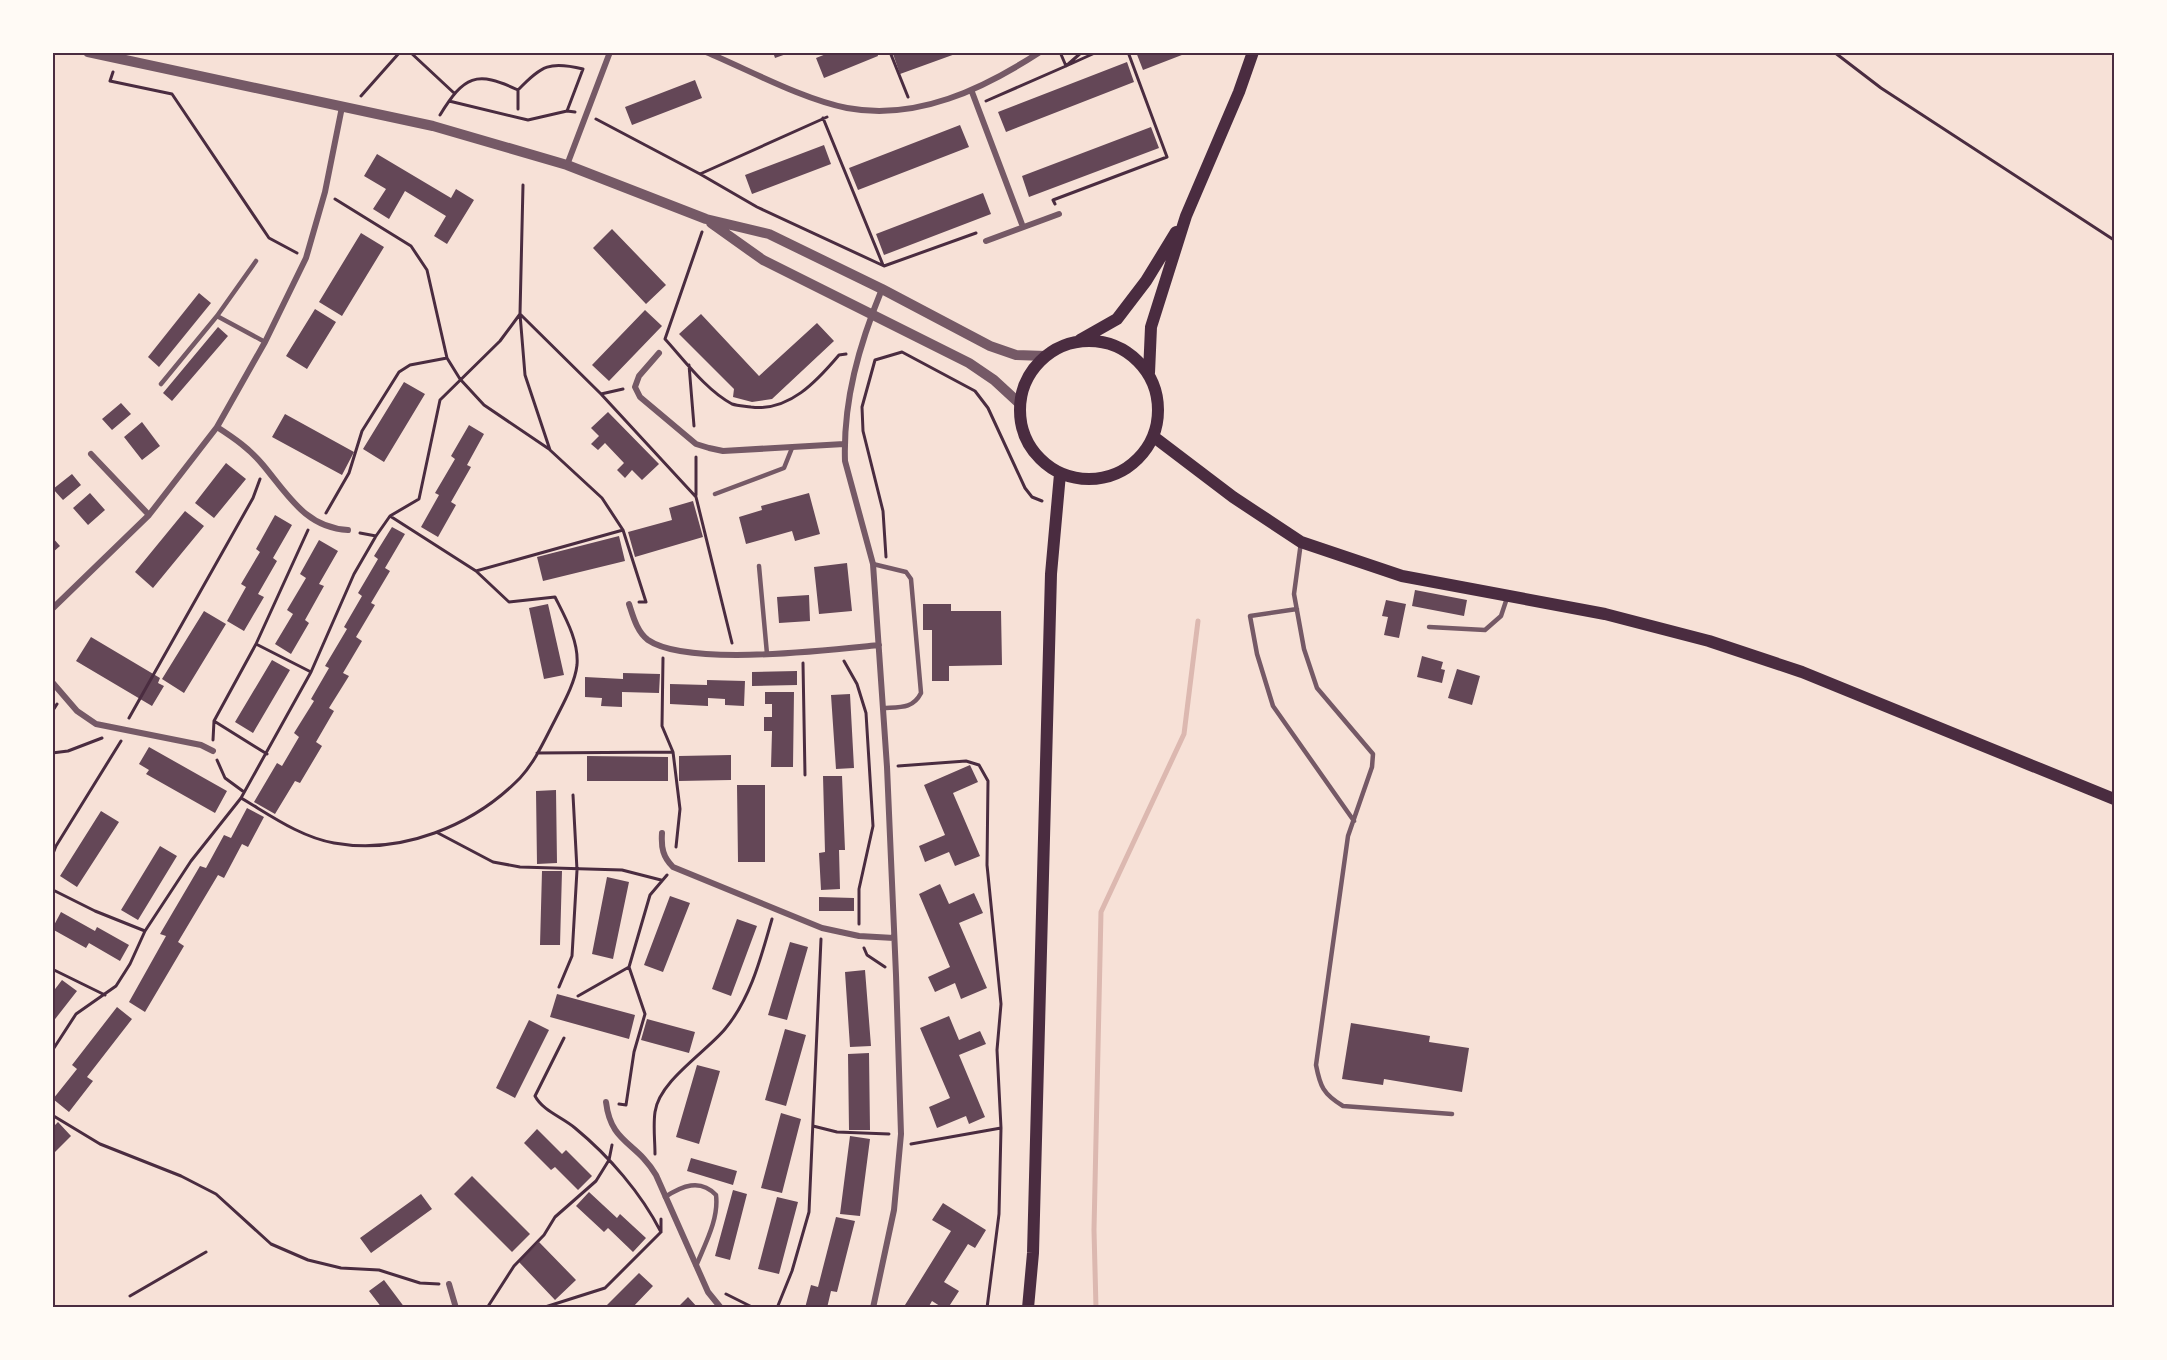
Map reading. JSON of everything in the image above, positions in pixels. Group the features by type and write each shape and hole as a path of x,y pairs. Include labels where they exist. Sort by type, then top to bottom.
{"main road":[{"path":"1149,373 1151,327 1186,216 1239,92 1253,52"},
{"path":"1078,341 1102,341 1133,355 1149,373 1158,396 1159,408 1154,437 1140,458 1114,475 1090,480 1060,474 1040,460 1026,440 1022,428 1020,404 1025,383 1037,364 1055,349 1078,341 1118,319 1146,281 1186,216"},
{"path":"1154,437 1233,497 1301,542 1402,576 1605,614 1709,641 1802,672 2115,799"},
{"path":"1028,1308 1033,1253 1051,574 1060,474"}],"street":[{"path":"88,52 433,126 567,165 706,219 769,234 882,289 990,346 1016,355 1046,357"},
{"path":"567,165 610,52"},
{"path":"706,52 816,98 847,108 877,110 940,103 972,92 1040,52"},
{"path":"972,92 1023,228"},
{"path":"52,609 149,515 217,427 265,342 306,258 346,108"},
{"path":"986,241 1059,214"},
{"path":"706,219 763,260 969,363 994,380 1020,404"},
{"path":"873,1308 894,1210 901,1134 896,975 887,767 873,564 845,461 844,444 850,382 882,289"},
{"path":"659,353 639,376 635,387 640,397 696,444 723,451 844,444"},
{"path":"217,427 237,440 264,466 290,500 317,523 334,529 348,530"},
{"path":"91,454 149,515"},
{"path":"629,604 635,622 646,639 663,648 685,654 766,654 879,645"},
{"path":"52,682 77,711 96,724 201,745 213,751"},
{"path":"662,833 661,844 665,859 674,867 822,928 859,936 894,938"},
{"path":"606,1102 608,1119 615,1133 646,1158 656,1175 704,1283 721,1308"},
{"path":"449,1284 456,1308"}],"lane":[{"path":"351,52 357,52"},
{"path":"161,384 216,316 256,261"},
{"path":"216,316 265,342"},
{"path":"715,494 784,468 792,448"},
{"path":"1301,542 1294,594 1304,649 1317,688 1373,754 1372,766 1348,836 1316,1065 1320,1089 1327,1097 1343,1106 1452,1114"},
{"path":"873,564 906,572 911,579 921,693 917,701 910,706 883,708"},
{"path":"759,566 766,654"},
{"path":"1429,627 1485,630 1501,616 1507,596"},
{"path":"1297,609 1251,616 1257,654 1273,706 1353,821"},
{"path":"665,1197 681,1186 692,1185 703,1186 717,1195 712,1226 696,1266"}],"path":[{"path":"346,108 400,52"},
{"path":"410,52 454,93"},
{"path":"890,52 912,107"},
{"path":"1060,52 1066,66"},
{"path":"1066,66 1082,52"},
{"path":"977,105 1097,52"},
{"path":"1059,214 1053,200 1167,157 1128,52"},
{"path":"1833,52 1881,88 2115,240"},
{"path":"116,59 110,81 172,94 269,238 306,258"},
{"path":"518,110 518,90 545,66 562,64 584,69 567,111"},
{"path":"433,126 463,83 479,79 497,80 518,90"},
{"path":"449,101 528,120 567,111 587,115 700,174 757,207 884,267 979,232 986,241"},
{"path":"700,174 847,108"},
{"path":"823,118 884,267"},
{"path":"523,185 520,314 525,375 550,450"},
{"path":"325,192 411,246 427,270 447,358 460,379 484,405 550,450 602,498 623,530 646,602 629,604"},
{"path":"706,219 664,339 718,394 734,405 759,408 786,402 818,380 839,355 860,353 875,360 902,352 975,391 988,408 1025,488 1032,497 1057,507"},
{"path":"52,1051 76,1014 116,986 130,964 145,931 191,861 241,798 311,672 354,574 376,536 390,516 419,499 440,400 500,341 520,314"},
{"path":"520,314 601,394 696,497 708,536 734,654"},
{"path":"267,754 214,721 256,644 308,531 330,508 349,473 362,431 399,372 410,365 447,358"},
{"path":"875,360 862,407 863,431 883,511 887,568"},
{"path":"601,394 635,387"},
{"path":"52,856 56,846 120,745 122,731 253,498 264,466"},
{"path":"241,798 297,831 334,843 386,845 438,833 482,810 521,777 563,705 577,665 571,629 555,597 509,602 476,571 390,516"},
{"path":"348,530 376,536"},
{"path":"476,571 623,530"},
{"path":"256,644 311,672"},
{"path":"606,1102 626,1105 634,1052 645,1014 629,967 650,895 674,867 680,809 673,752 662,726 663,648"},
{"path":"837,650 857,684 866,713 873,826 859,890 859,936 867,955 896,975"},
{"path":"802,652 805,776"},
{"path":"52,753 68,751 122,731"},
{"path":"537,753 673,752"},
{"path":"887,767 966,761 979,765 988,781 987,865 1001,1004 997,1050 1001,1128 999,1214 987,1308"},
{"path":"559,987 572,956 577,870 573,795"},
{"path":"438,833 493,862 577,870 622,870 662,881"},
{"path":"52,883 53,890 94,911 145,931"},
{"path":"656,1175 655,1110 673,1078 725,1029 742,1004 760,961 774,909"},
{"path":"777,1308 792,1271 809,1212 822,928"},
{"path":"578,996 629,967"},
{"path":"52,969 105,995"},
{"path":"564,1038 536,1096 540,1104 574,1127 609,1160 649,1208 661,1232"},
{"path":"52,1115 100,1144 181,1176 216,1194 271,1244 308,1260 341,1268 379,1270 420,1283 449,1284"},
{"path":"813,1126 837,1132 901,1134"},
{"path":"900,1146 1001,1128"},
{"path":"487,1308 514,1266 544,1235 555,1217 596,1181 609,1160 615,1133"},
{"path":"542,1308 605,1288 661,1232 661,1187"},
{"path":"130,1296 206,1252"},
{"path":"704,1283 754,1308"},
{"path":"855,1308 861,1308"}],"building":[{"path":"773,52 789,52 789,53 775,58"},
{"path":"831,52 877,52 878,56 824,78 816,58"},
{"path":"898,52 958,53 900,74 893,54"},
{"path":"1136,52 1187,52 1187,53 1143,70"},
{"path":"1127,62 1134,82 1006,132 998,112"},
{"path":"695,80 702,98 632,125 625,107"},
{"path":"960,125 969,147 858,190 849,168"},
{"path":"1151,127 1159,148 1029,197 1022,176"},
{"path":"824,145 831,164 752,194 745,175"},
{"path":"377,154 451,198 456,189 474,200 447,244 434,236 446,216 405,191 389,219 373,209 386,189 364,176"},
{"path":"983,193 991,214 884,255 876,234"},
{"path":"612,229 666,285 646,304 593,248"},
{"path":"361,233 384,247 342,316 319,302"},
{"path":"199,293 211,303 159,367 148,357"},
{"path":"315,309 336,322 307,369 286,356"},
{"path":"645,310 662,326 609,381 592,365"},
{"path":"701,314 759,376 817,323 834,341 772,399 752,402 733,397 734,389 679,334"},
{"path":"218,327 228,336 172,401 163,393"},
{"path":"404,382 425,394 384,462 363,449"},
{"path":"121,403 131,414 112,430 102,419"},
{"path":"608,412 659,464 642,480 632,470 625,478 617,470 624,463 605,443 598,450 591,444 599,436 591,428"},
{"path":"285,414 354,452 342,475 272,437"},
{"path":"142,422 160,446 142,460 124,437"},
{"path":"469,425 484,434 467,465 471,467 451,502 456,505 438,537 421,527 439,495 435,493 455,459 451,456"},
{"path":"226,463 246,479 214,518 195,503"},
{"path":"72,474 81,485 63,500 53,489"},
{"path":"90,493 105,510 88,525 73,508"},
{"path":"809,493 820,534 795,541 792,531 746,544 739,517 762,510 761,506"},
{"path":"693,501 703,537 635,557 628,532 672,520 669,508"},
{"path":"185,511 204,526 153,588 135,572"},
{"path":"275,515 292,525 273,558 277,561 258,594 264,597 244,631 227,621 246,587 241,584 260,552 256,549"},
{"path":"392,527 405,534 385,568 390,571 371,603 375,605 356,637 362,641 343,673 349,676 329,708 334,711 316,742 322,746 300,783 295,781 275,814 254,802 277,763 282,766 299,737 294,733 314,701 311,699 329,668 325,666 347,629 344,627 362,596 358,593 378,559 374,556"},
{"path":"619,536 625,561 543,581 537,557"},
{"path":"52,537 60,546 52,553"},
{"path":"319,540 338,551 319,584 324,586 305,620 309,623 291,654 275,644 293,614 287,610 306,578 300,574"},
{"path":"847,563 852,611 819,614 814,567"},
{"path":"1415,590 1467,600 1464,616 1412,606"},
{"path":"809,595 810,621 779,623 777,597"},
{"path":"1386,600 1406,604 1399,638 1384,635 1388,617 1382,616"},
{"path":"548,604 564,675 544,679 529,608"},
{"path":"923,604 951,604 951,611 1001,611 1002,665 949,666 949,681 932,681 932,630 923,630"},
{"path":"204,611 226,624 184,693 162,679"},
{"path":"91,637 160,678 158,683 164,686 152,706 76,661"},
{"path":"1422,656 1443,662 1441,669 1445,670 1442,683 1417,677"},
{"path":"272,660 290,670 253,733 235,722"},
{"path":"1457,669 1480,676 1472,705 1448,698"},
{"path":"797,671 797,685 752,686 752,672"},
{"path":"623,673 660,674 659,693 622,692 622,707 601,706 602,698 585,697 585,677 623,679"},
{"path":"707,680 745,681 744,706 725,705 725,699 708,698 708,706 670,704 670,684 707,685"},
{"path":"765,692 794,692 793,767 771,767 772,731 764,731 764,717 772,717 772,704 765,704"},
{"path":"850,694 854,768 836,769 831,695"},
{"path":"149,747 227,791 215,813 146,774 149,770 139,764"},
{"path":"731,755 731,780 679,781 679,756"},
{"path":"587,756 668,757 668,781 587,781"},
{"path":"970,765 978,782 953,793 980,856 955,866 949,852 925,862 919,846 945,835 924,785"},
{"path":"823,776 842,776 845,850 839,850 840,889 821,890 819,853 825,852"},
{"path":"737,785 765,785 765,862 738,862"},
{"path":"556,790 557,863 537,864 536,791"},
{"path":"247,808 264,817 248,847 242,844 224,878 218,875 178,942 184,946 145,1012 129,1002 166,936 160,934 200,866 206,868 224,835 231,838"},
{"path":"101,811 119,822 77,887 60,876"},
{"path":"160,846 177,856 138,920 121,910"},
{"path":"542,871 562,871 560,945 540,945"},
{"path":"607,877 629,882 613,959 592,954"},
{"path":"940,884 949,904 974,893 983,913 959,923 987,988 961,999 955,983 935,992 928,977 950,967 919,894"},
{"path":"670,896 690,903 663,972 644,965"},
{"path":"819,897 854,898 854,911 819,911"},
{"path":"61,912 95,931 97,927 129,945 120,961 89,943 86,948 52,929"},
{"path":"737,919 757,926 731,996 712,989"},
{"path":"790,942 808,947 787,1020 768,1015"},
{"path":"865,970 871,1046 850,1047 845,972"},
{"path":"62,980 77,991 52,1023 52,993"},
{"path":"557,994 635,1015 629,1039 550,1017"},
{"path":"117,1007 132,1019 87,1077 93,1081 69,1112 53,1099 77,1069 72,1065"},
{"path":"949,1016 959,1040 980,1031 986,1044 959,1055 985,1117 969,1124 966,1116 937,1128 929,1107 950,1098 920,1028"},
{"path":"647,1019 695,1032 689,1053 641,1040"},
{"path":"529,1020 549,1030 515,1098 496,1088"},
{"path":"1351,1023 1430,1036 1429,1042 1469,1048 1462,1092 1384,1079 1383,1085 1342,1079"},
{"path":"785,1029 806,1035 786,1106 765,1100"},
{"path":"869,1053 870,1130 849,1130 848,1054"},
{"path":"697,1065 720,1071 699,1144 676,1137"},
{"path":"781,1113 801,1119 782,1193 761,1188"},
{"path":"58,1122 71,1136 52,1155 52,1128"},
{"path":"537,1129 562,1154 566,1150 592,1176 578,1190 555,1167 551,1170 524,1143"},
{"path":"850,1136 870,1139 860,1216 840,1214"},
{"path":"691,1158 737,1171 733,1185 687,1171"},
{"path":"472,1176 530,1234 512,1252 454,1194"},
{"path":"733,1190 747,1194 730,1260 715,1256"},
{"path":"589,1192 617,1218 620,1214 646,1238 633,1252 608,1228 604,1232 576,1206"},
{"path":"421,1194 432,1209 371,1253 360,1238"},
{"path":"777,1197 798,1202 779,1274 758,1269"},
{"path":"943,1203 986,1230 975,1248 968,1244 944,1282 959,1291 948,1308 943,1308 932,1301 928,1308 909,1308 905,1305 951,1231 932,1220"},
{"path":"836,1217 855,1221 837,1292 831,1291 827,1308 805,1308 811,1285 818,1287"},
{"path":"539,1242 576,1280 555,1300 519,1262"},
{"path":"639,1273 653,1286 632,1308 604,1308"},
{"path":"384,1280 405,1308 382,1308 369,1291"},
{"path":"688,1297 698,1308 677,1308"}],"waterway":[{"path":"1096,1308 1094,1230 1101,912 1184,734 1198,621"}]}
